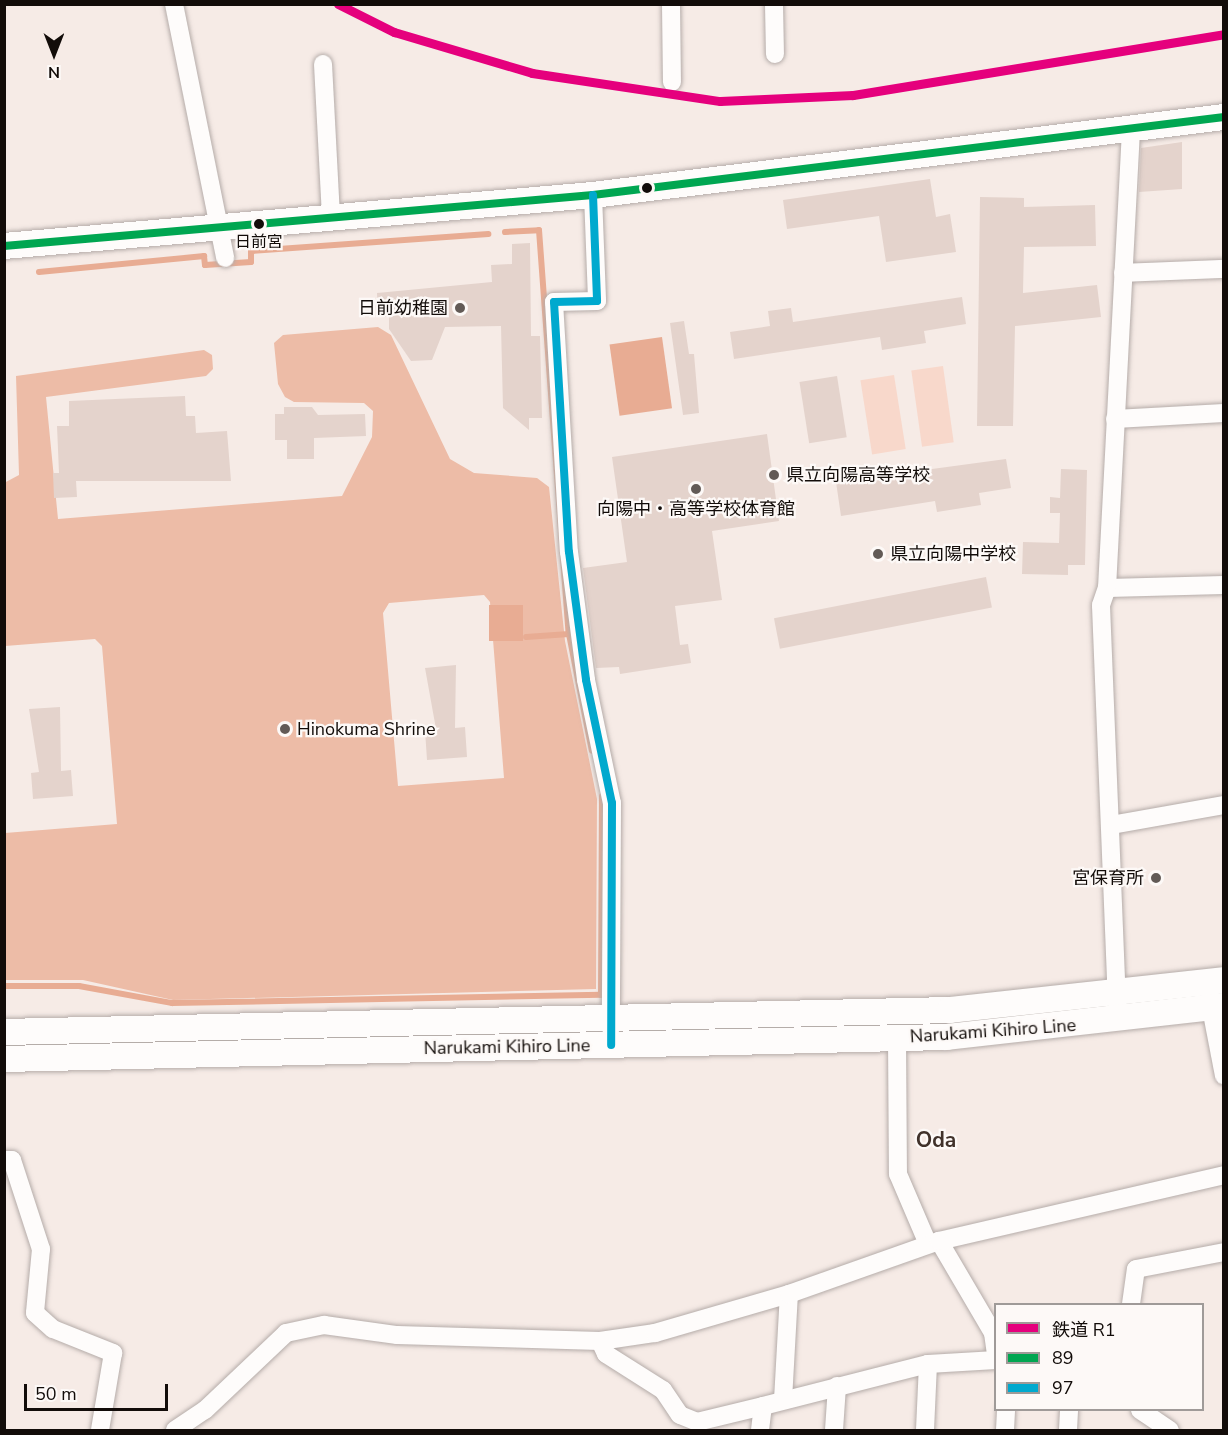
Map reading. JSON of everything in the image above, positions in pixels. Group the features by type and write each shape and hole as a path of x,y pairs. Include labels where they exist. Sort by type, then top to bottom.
{"main road":[{"path":"4,246 216,225 593,195 1131,132 1224,117"},
{"name":"Narukami Kihiro Line","path":"4,1032 950,1010 1117,994 1215,981"},
{"name":"Narukami Kihiro Line","path":"4,1059 897,1038 1118,1021 1217,1007"}],"street":[{"path":"174,4 216,225 225,258"},
{"path":"671,4 672,82"},
{"path":"774,4 775,54"},
{"path":"323,64 331,216"},
{"path":"1118,1021 1101,605 1107,588 1114,418 1131,132"},
{"path":"593,195 597,301 554,302 569,552 586,680 612,803 611,1045"},
{"path":"1123,273 1224,269"},
{"path":"1114,418 1224,413"},
{"path":"1107,588 1224,585"},
{"path":"1111,825 1224,805"},
{"path":"1215,981 1224,1076"},
{"path":"897,1038 898,1174 934,1242 993,1333 994,1340"},
{"path":"4,1160 12,1160 41,1249 35,1313 53,1329 113,1353 100,1431"},
{"path":"175,1431 286,1333 324,1325 397,1335 600,1341 656,1333 789,1294 934,1242 1224,1175"},
{"path":"1131,1303 1136,1269 1224,1252"},
{"path":"783,1400 789,1294"},
{"path":"600,1341 606,1354 663,1390 680,1415 696,1426 783,1400 927,1364 994,1360"},
{"path":"925,1431 927,1364"},
{"path":"834,1431 837,1386"},
{"path":"760,1431 763,1406"},
{"path":"1005,1431 1006,1411"},
{"path":"1068,1431 1069,1411"},
{"path":"1145,1419 1170,1431"}],"shaded area":[{"name":"Hinokuma Shrine","path":"378,327 391,335 450,459 474,473 537,478 549,487 565,641 597,799 596,989 173,1000 83,980 5,980 5,833 117,824 102,646 95,639 5,646 4,483 19,475 16,376 204,350 212,355 213,369 206,376 46,397 58,519 342,496 372,437 373,411 364,403 294,402 285,397 278,384 274,343 283,335","holes":["484,595 490,602 504,778 398,786 383,613 389,603"]},
{"path":"662,337 672,408 620,416 610,344"},
{"path":"943,366 954,442 922,447 911,370"},
{"path":"894,375 906,449 872,454 860,380"},
{"path":"489,605 523,605 523,641 489,641"}],"building":[{"path":"1182,142 1182,189 1139,192 1141,148"},
{"path":"930,179 936,217 950,214 956,252 886,262 879,216 787,229 783,200"},
{"path":"980,197 1024,198 1024,207 1095,205 1096,246 1024,247 1023,293 1097,285 1101,317 1015,326 1013,426 977,426"},
{"path":"530,243 531,336 540,336 542,418 529,418 529,430 503,408 501,326 445,327 432,360 411,361 389,329 389,317 378,317 377,293 492,282 491,265 512,264 512,244"},
{"path":"962,297 966,324 924,331 926,343 882,350 880,337 734,359 730,332 770,326 768,311 791,308 793,322"},
{"path":"684,321 689,354 694,354 699,413 683,415 670,323"},
{"path":"837,376 847,437 809,443 799,382"},
{"path":"185,396 186,416 195,416 196,433 227,431 231,481 76,481 77,497 54,498 53,473 59,473 57,426 69,426 69,401"},
{"path":"284,407 312,407 318,415 365,414 366,436 314,438 314,459 287,459 287,440 275,440 275,414 284,414"},
{"path":"767,434 779,521 712,531 722,600 675,606 680,645 688,644 691,663 620,674 619,667 596,668 583,568 627,562 612,457"},
{"path":"1006,459 1011,488 979,493 981,505 937,512 935,501 841,516 836,482"},
{"path":"1061,469 1087,470 1085,565 1068,565 1068,575 1022,574 1023,542 1059,543 1060,513 1050,513 1050,497 1060,498"},
{"path":"986,577 992,607 780,649 774,618"},
{"path":"456,665 455,728 465,727 467,757 427,760 425,730 436,729 425,668"},
{"path":"60,707 61,771 71,770 73,796 33,799 31,773 39,772 29,709"}],"waterway":[{"path":"505,232 539,230 569,634 526,637"},
{"path":"39,272 204,256 205,265 251,262 251,251 488,234"},
{"path":"569,634 592,751"},
{"path":"4,986 79,986 172,1003 601,995 602,796"}],"rail line":[{"name":"R1","path":"338,4 394,32 532,73 720,101 853,95 1224,34"}],"transit line":[{"name":"89","path":"4,246 593,195 1224,117"},
{"name":"97","path":"593,195 597,301 554,302 569,552 586,680 612,803 611,1045"}],"place":[{"name":"日前宮","path":"259,224"},
{"name":"日前幼稚園","path":"460,308"},
{"name":"県立向陽高等学校","path":"774,475"},
{"name":"向陽中・高等学校体育館","path":"696,489"},
{"name":"県立向陽中学校","path":"878,554"},
{"name":"Hinokuma Shrine","path":"285,729"},
{"name":"宮保育所","path":"1156,878"}],"district":[{"name":"Oda","path":"936,1140"}]}
